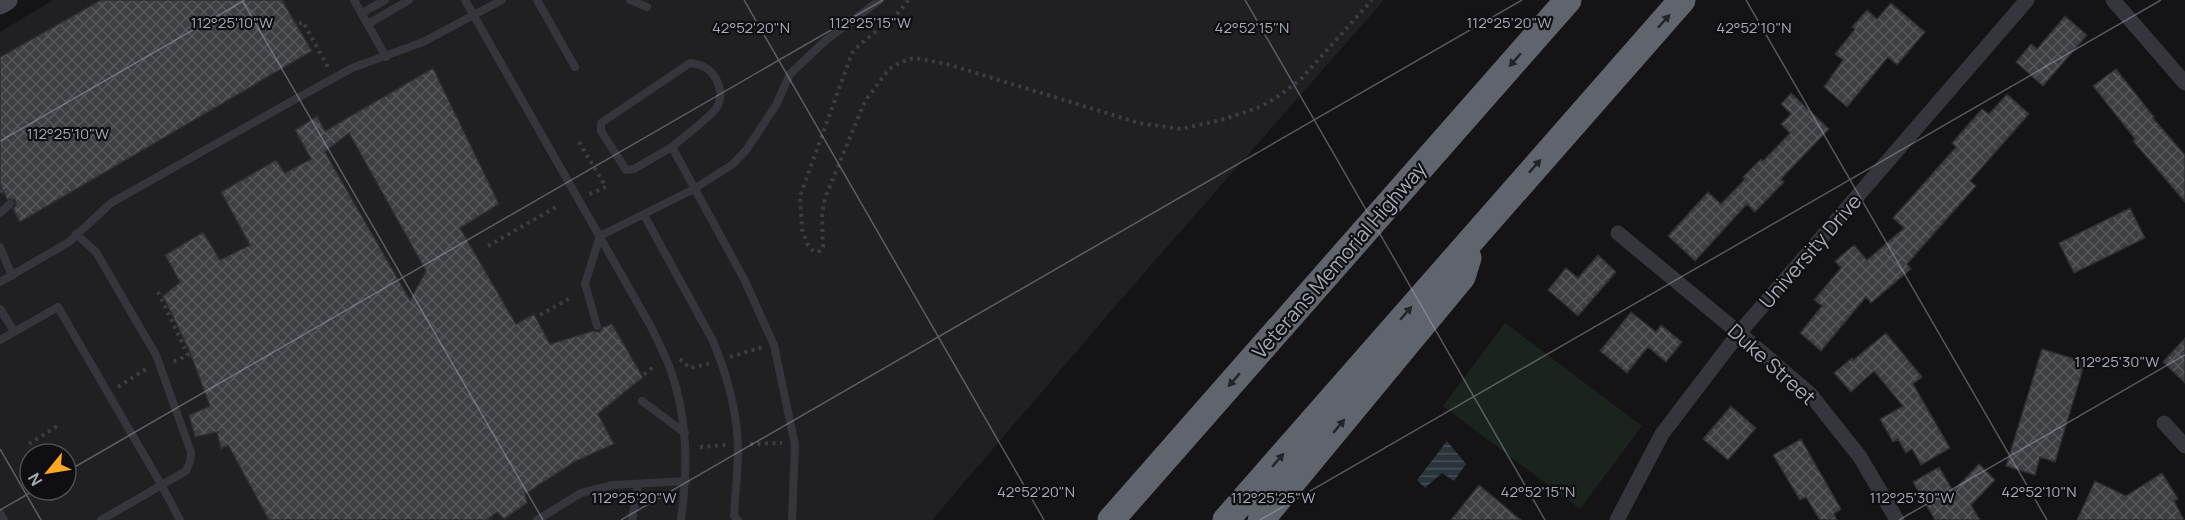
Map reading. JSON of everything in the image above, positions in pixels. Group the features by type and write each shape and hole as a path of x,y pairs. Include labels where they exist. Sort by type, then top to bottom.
{"highway":[{"name":"Veterans Memorial Highway","path":"1111,520 1568,0"},
{"path":"1226,520 1477,231 1682,0"},
{"path":"1261,520 1462,277 1477,231"}],"street":[{"path":"0,4 7,0"},
{"name":"University Drive","path":"1617,520 1662,435 1739,333 2027,0"},
{"path":"2113,0 2185,83"},
{"name":"Duke Street","path":"1618,234 1810,394 1860,457 1898,520"},
{"path":"2164,423 2185,446"}],"lane":[{"path":"354,0 386,57"},
{"path":"362,13 385,0"},
{"path":"368,24 409,0"},
{"path":"465,0 650,325 669,367 680,400 685,433 686,481 681,520"},
{"path":"0,282 69,242 111,204 352,68 423,42 502,0"},
{"path":"537,0 575,67"},
{"path":"630,0 647,7"},
{"path":"597,326 585,284 600,236 694,189 733,164 747,149 776,105 790,74 826,40 880,0"},
{"path":"690,63 698,63 711,72 719,83 720,95 717,107 672,147 634,169 626,170 601,131 601,123 690,63"},
{"path":"672,147 744,279 774,345 795,445 792,520"},
{"path":"0,213 10,204"},
{"path":"644,215 713,341 720,360 733,407 738,449 734,516 738,520"},
{"path":"76,234 96,252 156,355 191,452 186,471 101,520"},
{"path":"0,247 12,276"},
{"path":"0,340 58,307 180,520"},
{"path":"0,309 14,331"},
{"path":"642,401 685,433"},
{"path":"537,520 581,493 613,485 686,481"},
{"path":"632,520 638,484"},
{"path":"0,513 4,520"}],"path":[{"path":"908,0 890,21 863,40 852,53 800,196 802,229 808,245 814,252 820,251 823,247 822,214 825,198 865,101 889,69 901,62 914,58 947,64 1139,123 1181,129 1224,119 1262,106 1280,95 1301,79 1372,0"},
{"path":"299,24 303,22 330,70"},
{"path":"579,142 606,186 586,195"},
{"path":"488,246 556,207"},
{"path":"158,292 188,355 169,364"},
{"path":"540,315 572,297"},
{"path":"729,358 764,347"},
{"path":"679,357 690,368 711,362"},
{"path":"638,379 656,365"},
{"path":"117,388 150,367"},
{"path":"32,442 59,425"},
{"path":"747,445 785,443"},
{"path":"700,447 729,445"}],"shaded area":[{"path":"53,0 1384,0 1123,297 932,520 0,520 0,32"},
{"path":"1505,323 1642,426 1580,509 1443,406"},
{"path":"1447,441 1466,464 1454,481 1442,473 1425,488 1417,480"}],"building":[{"path":"101,0 282,0 312,51 20,222 13,209 16,205 15,200 7,199 0,185 0,57"},
{"path":"1891,3 1925,32 1897,65 1888,57 1847,107 1824,87 1843,60 1835,54 1855,29 1852,27 1867,10 1877,19"},
{"path":"2065,16 2087,35 2043,86 2016,62 2031,44 2037,49"},
{"path":"433,68 499,204 460,228 516,324 534,314 550,344 593,331 599,332 603,327 612,324 643,377 598,414 614,444 574,462 525,494 527,503 504,519 497,512 487,520 269,520 228,445 221,449 217,432 195,437 189,415 210,406 189,350 163,296 180,282 165,255 203,232 220,260 250,245 221,192 276,160 285,173 311,159 295,130 317,116 325,131","holes":["349,133 426,271 410,300 325,152"]},
{"path":"2116,69 2153,118 2185,155 2185,202 2133,141 2135,139 2093,86"},
{"path":"1791,93 1829,129 1781,179 1784,182 1755,212 1747,204 1695,261 1668,236 1708,192 1721,204 1745,179 1743,177 1761,159 1763,161 1790,133 1781,124 1791,114 1781,104"},
{"path":"2007,94 2029,114 1970,181 1976,186 1907,264 1911,269 1871,303 1866,297 1821,351 1800,333 1822,306 1814,300 1841,268 1835,261 1854,245 1867,260 1904,228 1893,218 1956,147 1952,143 1982,109 1989,114"},
{"path":"2130,208 2145,238 2074,273 2059,243"},
{"path":"1598,255 1616,272 1578,316 1548,290 1566,268 1578,278"},
{"path":"1631,312 1656,332 1661,325 1682,342 1666,362 1648,347 1627,373 1600,351"},
{"path":"1886,333 1922,377 1913,384 1950,448 1921,465 1912,449 1906,453 1898,439 1893,442 1880,419 1903,406 1874,371 1851,392 1834,373"},
{"path":"2185,338 2185,383 2163,362"},
{"path":"2042,349 2085,362 2055,462 2040,457 2035,475 2006,466"},
{"path":"1731,406 1756,428 1728,460 1703,439"},
{"path":"1801,439 1841,509 1834,514 1837,520 1820,520 1806,497 1800,500 1773,455"},
{"path":"1979,464 1995,480 1971,505 1980,520 1935,520 1913,482 1939,467 1953,491"},
{"path":"2162,473 2178,499 2174,501 2184,520 2077,520 2095,481 2126,496"},
{"path":"1479,485 1521,520 1451,520"}]}
